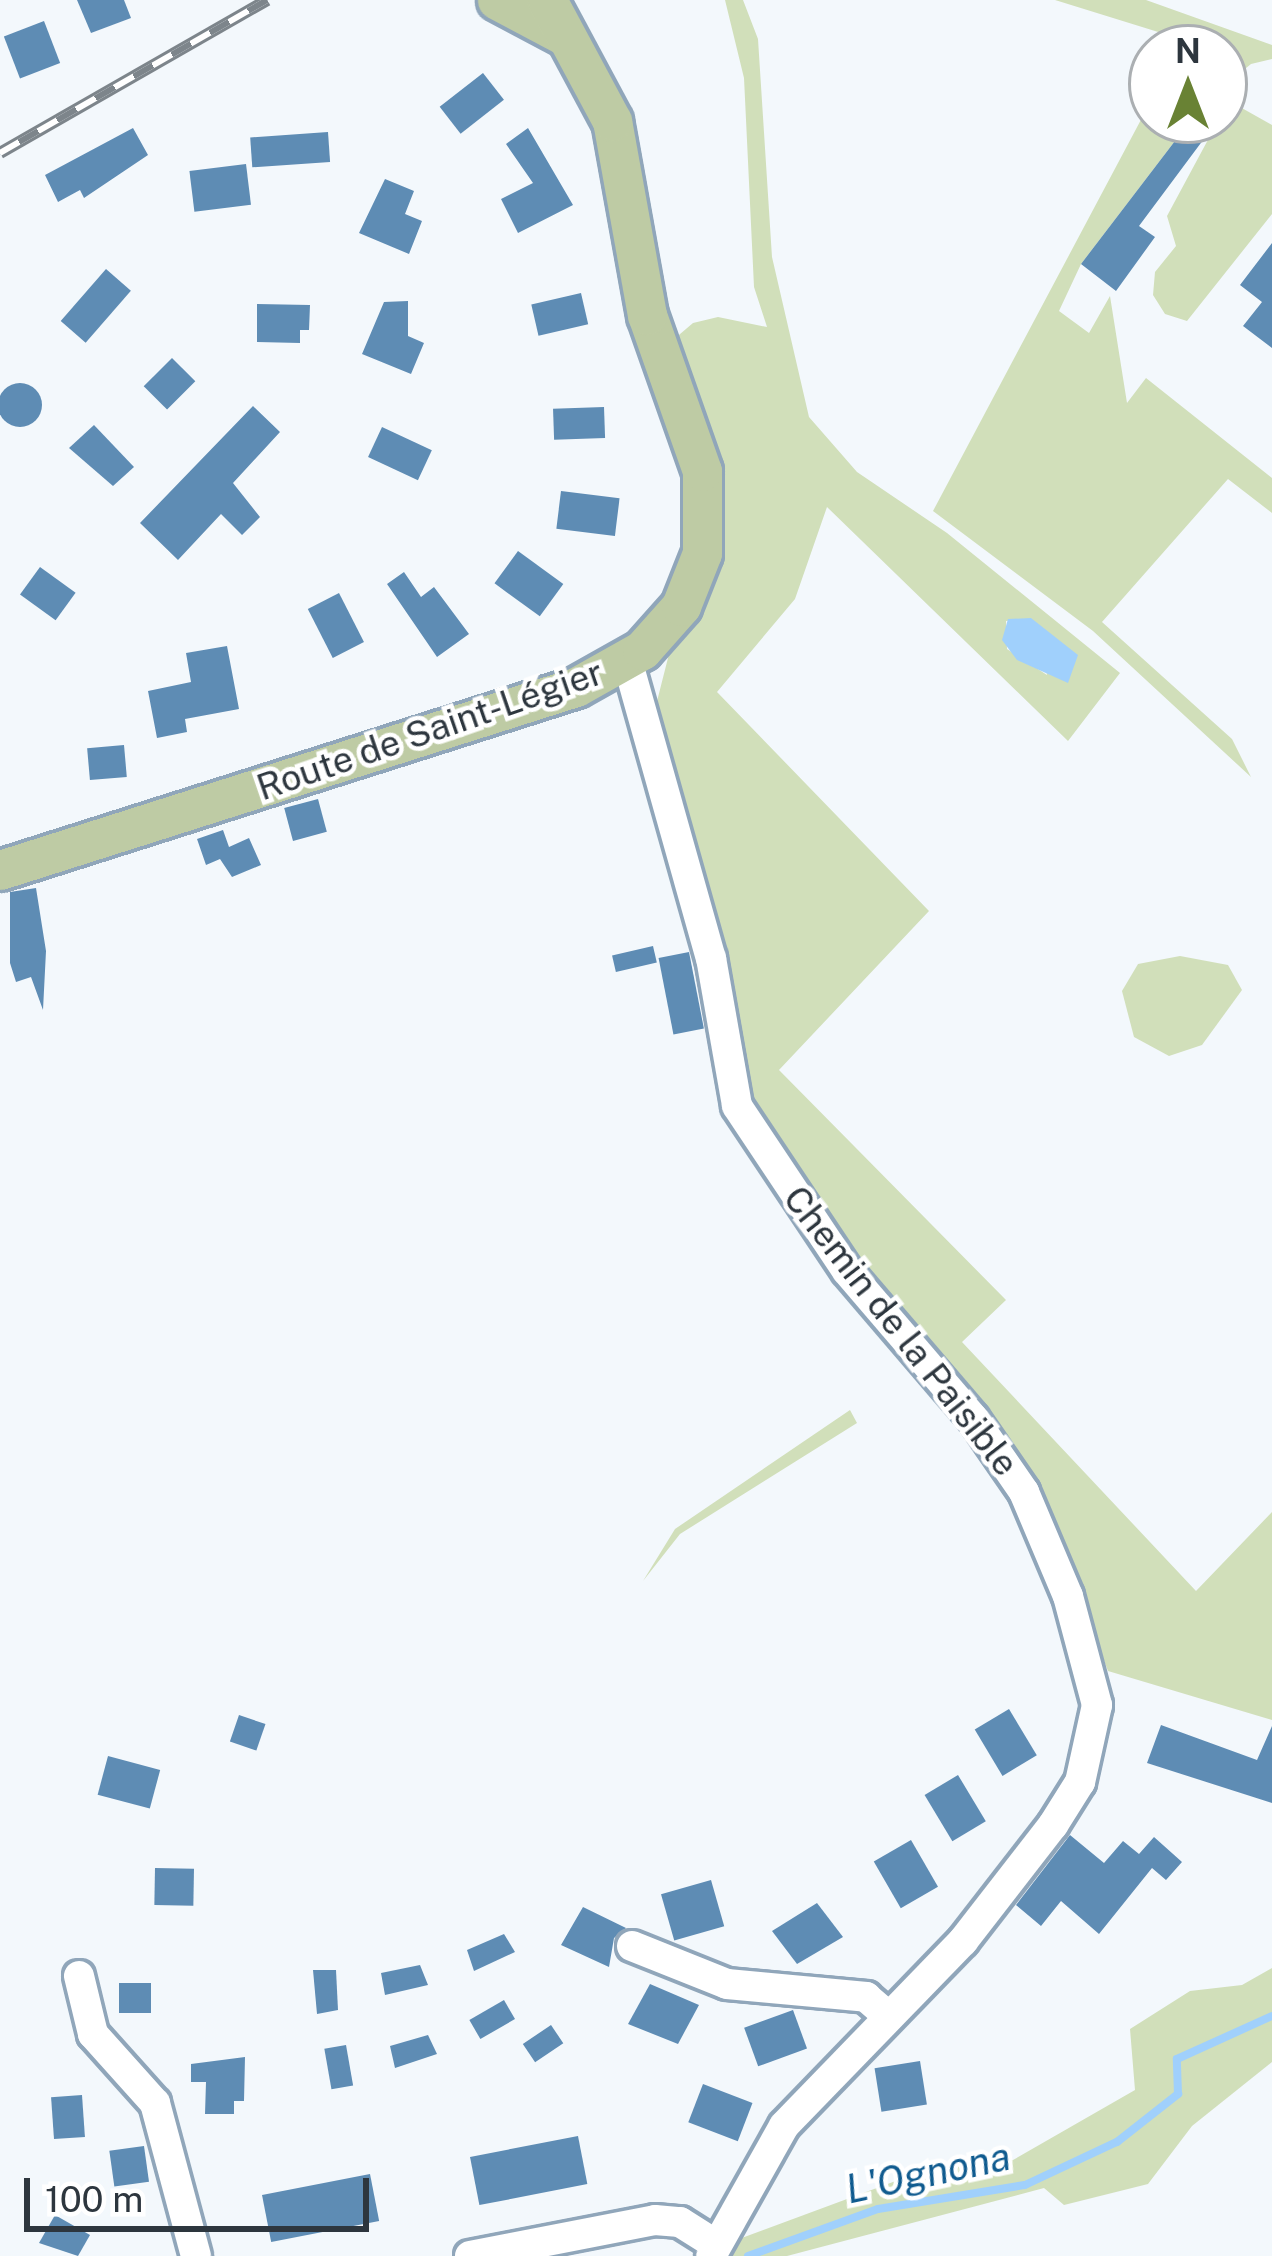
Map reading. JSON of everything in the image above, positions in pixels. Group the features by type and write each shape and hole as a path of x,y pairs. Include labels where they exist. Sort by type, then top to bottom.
{"main road":[{"path":"497,0 567,39"},
{"name":"Route de Saint-Légier","path":"0,870 551,696 627,660 658,638 691,587 702,553 706,493 647,315 612,121 547,0"}],"street":[{"name":"Chemin de la Paisible","path":"627,660 714,971 737,1106 847,1271 974,1418 1024,1492 1094,1685 1095,1738 1070,1801 963,1941 784,2126 713,2250"},
{"path":"632,1946 727,1984 866,1997 890,2017"},
{"path":"79,1976 93,2034 155,2103 196,2256"},
{"path":"470,2256 655,2220 680,2222 713,2250"}],"green space":[{"path":"725,0 743,0 758,39 772,257 809,417 857,472 947,533 1120,673 1068,741 827,507 795,599 717,692 929,911 779,1070 1006,1300 962,1342 1196,1591 1272,1512 1272,1720 1108,1671 1061,1550 757,1128 653,717 669,654 698,616 724,522 719,481 673,340 693,323 718,317 767,327 754,287 744,78","holes":["1029,619 1039,627 1047,675 1007,649 1006,621"]},
{"path":"1055,0 1146,0 1213,24 1132,24"},
{"path":"1248,36 1272,45 1272,59 1248,66"},
{"path":"1248,112 1272,125 1272,214 1187,321 1165,314 1153,295 1155,272 1176,246 1167,216 1206,144 1248,144"},
{"path":"1128,144 1173,144 1081,264 1059,311 1089,333 1110,296 1127,403 1146,378 1272,478 1272,513 1228,479 1102,622 1232,739 1251,777 1093,631 933,511"},
{"path":"1180,956 1228,965 1242,990 1202,1045 1169,1056 1134,1037 1122,991 1138,964"},
{"path":"850,1410 857,1423 680,1534 643,1581 675,1529"},
{"path":"1272,1968 1272,2062 1192,2126 1148,2184 1064,2205 1044,2188 787,2256 717,2256 720,2246 928,2169 1013,2160 1135,2090 1130,2029 1190,1991 1242,1985"}],"water":[{"path":"1031,618 1078,655 1068,683 1017,660 1002,640 1008,619"}],"building":[{"path":"77,0 124,0 131,18 91,33"},
{"path":"44,21 60,63 20,78 4,36"},
{"path":"483,73 504,100 461,134 440,107"},
{"path":"133,128 148,155 84,198 80,190 58,202 45,175"},
{"path":"528,128 573,205 518,233 501,199 533,183 506,144"},
{"path":"328,132 330,162 252,167 250,137"},
{"path":"1173,144 1200,144 1139,226 1155,237 1116,291 1081,264"},
{"path":"246,164 251,205 194,212 189,171"},
{"path":"385,179 414,191 405,214 422,221 409,254 359,233"},
{"path":"1272,243 1272,348 1243,326 1262,302 1240,285"},
{"path":"106,269 131,291 86,343 61,321"},
{"path":"581,293 588,324 539,336 531,304"},
{"path":"408,301 408,336 424,343 411,374 362,354 384,302"},
{"path":"257,304 310,305 309,330 300,330 300,343 257,342"},
{"path":"172,358 195,381 167,410 144,386"},
{"path":"20,383 36,389 42,405 36,421 20,427 4,421 -2,405 4,389"},
{"path":"253,406 280,432 233,483 260,517 242,535 221,514 178,560 140,523"},
{"path":"604,407 605,438 554,440 553,409"},
{"path":"94,425 134,467 113,486 69,448"},
{"path":"382,427 432,450 418,480 368,457"},
{"path":"561,491 620,498 615,536 556,529"},
{"path":"518,551 563,584 540,616 494,583"},
{"path":"40,567 76,593 56,620 20,595"},
{"path":"404,572 421,597 434,587 469,634 437,657 387,584"},
{"path":"339,593 364,642 333,658 308,609"},
{"path":"227,646 239,709 185,719 187,732 157,738 148,691 191,682 186,653"},
{"path":"124,745 127,777 90,780 87,748"},
{"path":"318,799 327,832 293,841 284,808"},
{"path":"223,830 229,847 249,838 261,865 232,877 220,859 206,865 197,839"},
{"path":"36,888 46,951 43,1010 31,977 16,982 10,963 10,892"},
{"path":"653,946 657,963 616,972 612,955"},
{"path":"689,952 704,1029 673,1034 659,958"},
{"path":"1009,1709 1037,1755 1003,1776 975,1730"},
{"path":"239,1715 265,1724 256,1751 230,1741"},
{"path":"1161,1725 1257,1760 1272,1726 1272,1803 1147,1763"},
{"path":"108,1756 160,1770 150,1809 98,1795"},
{"path":"958,1775 986,1821 952,1841 925,1795"},
{"path":"1070,1835 1104,1863 1123,1841 1139,1854 1154,1837 1182,1862 1166,1880 1152,1868 1099,1934 1061,1901 1041,1926 1016,1905"},
{"path":"911,1840 938,1887 901,1908 874,1862"},
{"path":"155,1868 194,1869 193,1906 154,1905"},
{"path":"711,1880 724,1926 674,1940 661,1894"},
{"path":"817,1903 843,1937 797,1964 772,1931"},
{"path":"583,1907 626,1928 614,1938 609,1967 561,1945"},
{"path":"504,1934 515,1952 474,1971 467,1950"},
{"path":"420,1965 428,1985 385,1995 381,1973"},
{"path":"313,1970 336,1970 338,2010 317,2014"},
{"path":"119,1983 151,1983 151,2013 119,2013"},
{"path":"650,1984 699,2005 678,2044 628,2024"},
{"path":"504,2000 515,2019 480,2039 469,2020"},
{"path":"793,2010 807,2049 758,2066 744,2028"},
{"path":"551,2025 563,2043 535,2062 523,2044"},
{"path":"428,2035 437,2054 395,2068 390,2046"},
{"path":"346,2045 353,2085 331,2089 324,2049"},
{"path":"245,2057 244,2101 234,2101 234,2114 205,2114 206,2082 191,2082 191,2064"},
{"path":"920,2061 927,2104 881,2112 875,2068"},
{"path":"703,2084 752,2103 738,2141 688,2122"},
{"path":"82,2095 85,2137 54,2139 51,2097"},
{"path":"578,2136 587,2184 479,2205 470,2157"},
{"path":"144,2146 149,2182 114,2187 109,2151"},
{"path":"370,2174 379,2221 271,2242 262,2195"},
{"path":"55,2215 90,2235 78,2256 39,2243"}],"waterway":[{"name":"L'Ognona","path":"748,2256 878,2209 1025,2185 1117,2142 1178,2094 1177,2059 1272,2016"}],"railway":[{"path":"0,153 267,0"}]}
